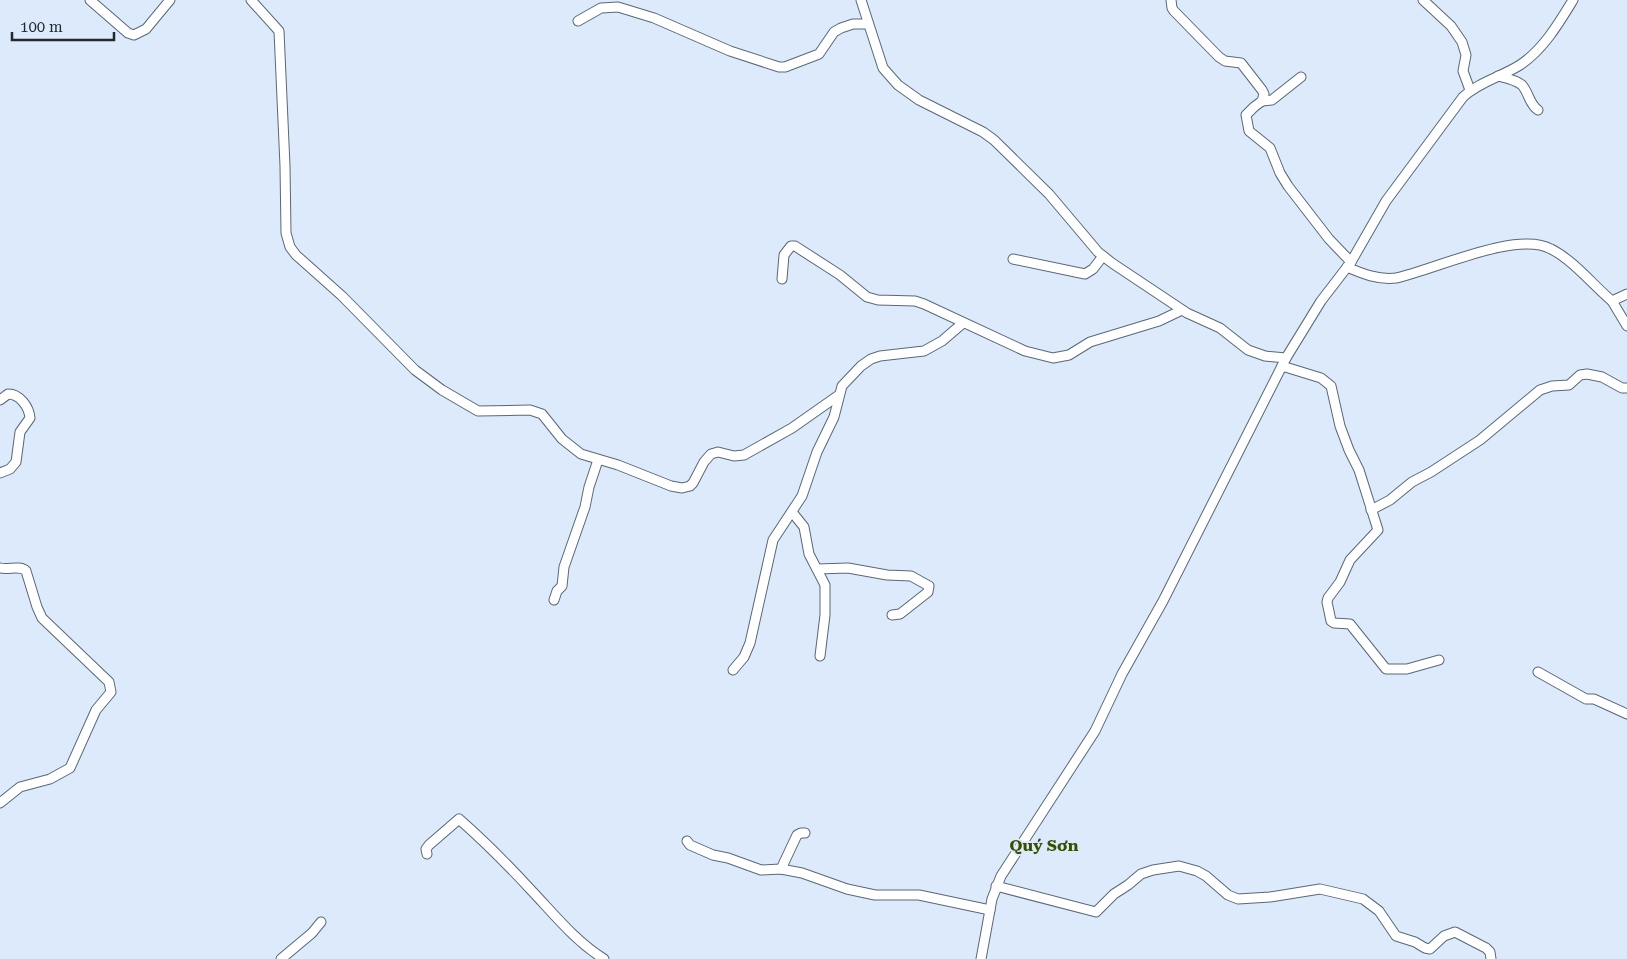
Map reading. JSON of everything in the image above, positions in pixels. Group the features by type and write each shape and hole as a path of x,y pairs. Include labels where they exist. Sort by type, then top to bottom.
{"street":[{"path":"90,0 128,33 134,35 146,29 170,0"},
{"path":"252,0 279,31 286,233 292,250 342,296 415,370 431,383 478,411 530,410 540,413 554,430 581,454 618,465 671,486 686,487 693,483 704,462 712,454 718,452 734,456 744,455 792,428 839,395"},
{"path":"861,0 883,68 891,79 919,100 983,132 994,140 1049,194 1102,256 1182,310 1220,328 1248,350 1284,362 1321,378 1331,386 1340,426 1359,470 1378,530 1350,560 1340,582 1328,598 1327,602 1331,621 1334,623 1350,624 1386,669 1407,670 1439,660"},
{"path":"1171,0 1172,8 1219,58 1225,61 1241,63 1262,90 1264,94 1262,101"},
{"path":"1423,0 1451,26 1462,42 1466,56 1463,71 1470,90"},
{"path":"982,959 990,910 996,886 1001,876 1095,730 1122,674 1163,601 1284,362 1321,301 1349,264 1386,201 1463,97 1470,90 1520,65 1539,49 1573,0"},
{"path":"578,21 601,8 618,7 654,18 740,54 779,67 785,67 819,54 834,32 841,28 853,24 868,24"},
{"path":"1498,76 1522,85 1532,104 1538,110"},
{"path":"1301,77 1272,100 1262,101 1246,115 1249,131 1270,148 1280,173 1288,186 1349,264 1369,276 1386,279 1396,278 1413,275 1454,260 1504,247 1530,243 1538,244 1561,254 1612,301 1627,326"},
{"path":"782,279 784,255 792,246 795,246 833,270 867,297 878,300 924,304 1025,351 1053,358 1069,355 1090,342 1159,321 1182,310"},
{"path":"1013,259 1085,274 1093,270 1102,256"},
{"path":"1612,301 1627,294"},
{"path":"733,670 744,657 750,643 774,540 802,496 815,456 832,423 839,395 846,380 867,361 880,356 924,351 942,342 963,323"},
{"path":"1371,510 1390,500 1412,482 1428,474 1480,440 1540,390 1552,386 1570,384 1580,375 1586,374 1602,377 1622,388 1627,388"},
{"path":"0,400 8,394 16,395 22,400 30,414 30,418 20,432 16,462 10,469 0,473"},
{"path":"554,600 557,591 562,586 564,567 585,507 598,460"},
{"path":"792,512 804,527 809,554 825,585 825,615 820,656"},
{"path":"0,803 20,787 50,779 70,768 96,710 111,690 109,682 42,618 26,571 20,568 1,569"},
{"path":"817,569 848,568 887,575 911,576 929,586 928,592 900,614 892,615"},
{"path":"1538,672 1583,698 1594,699 1627,714"},
{"path":"427,854 426,849 429,845 459,819 515,872 563,925 589,949 604,959"},
{"path":"781,869 797,835 805,833"},
{"path":"687,841 690,845 713,855 728,858 761,870 781,869 875,895 920,895 990,910"},
{"path":"996,886 1096,912 1114,894 1146,872 1179,866 1206,876 1228,895 1238,899 1320,889 1363,899 1379,911 1396,936 1430,949 1444,936 1450,932 1455,932 1486,948 1490,952 1491,958"},
{"path":"281,959 312,933 321,922"}],"district":[{"name":"Quý Sơn","path":"1044,845"}]}
